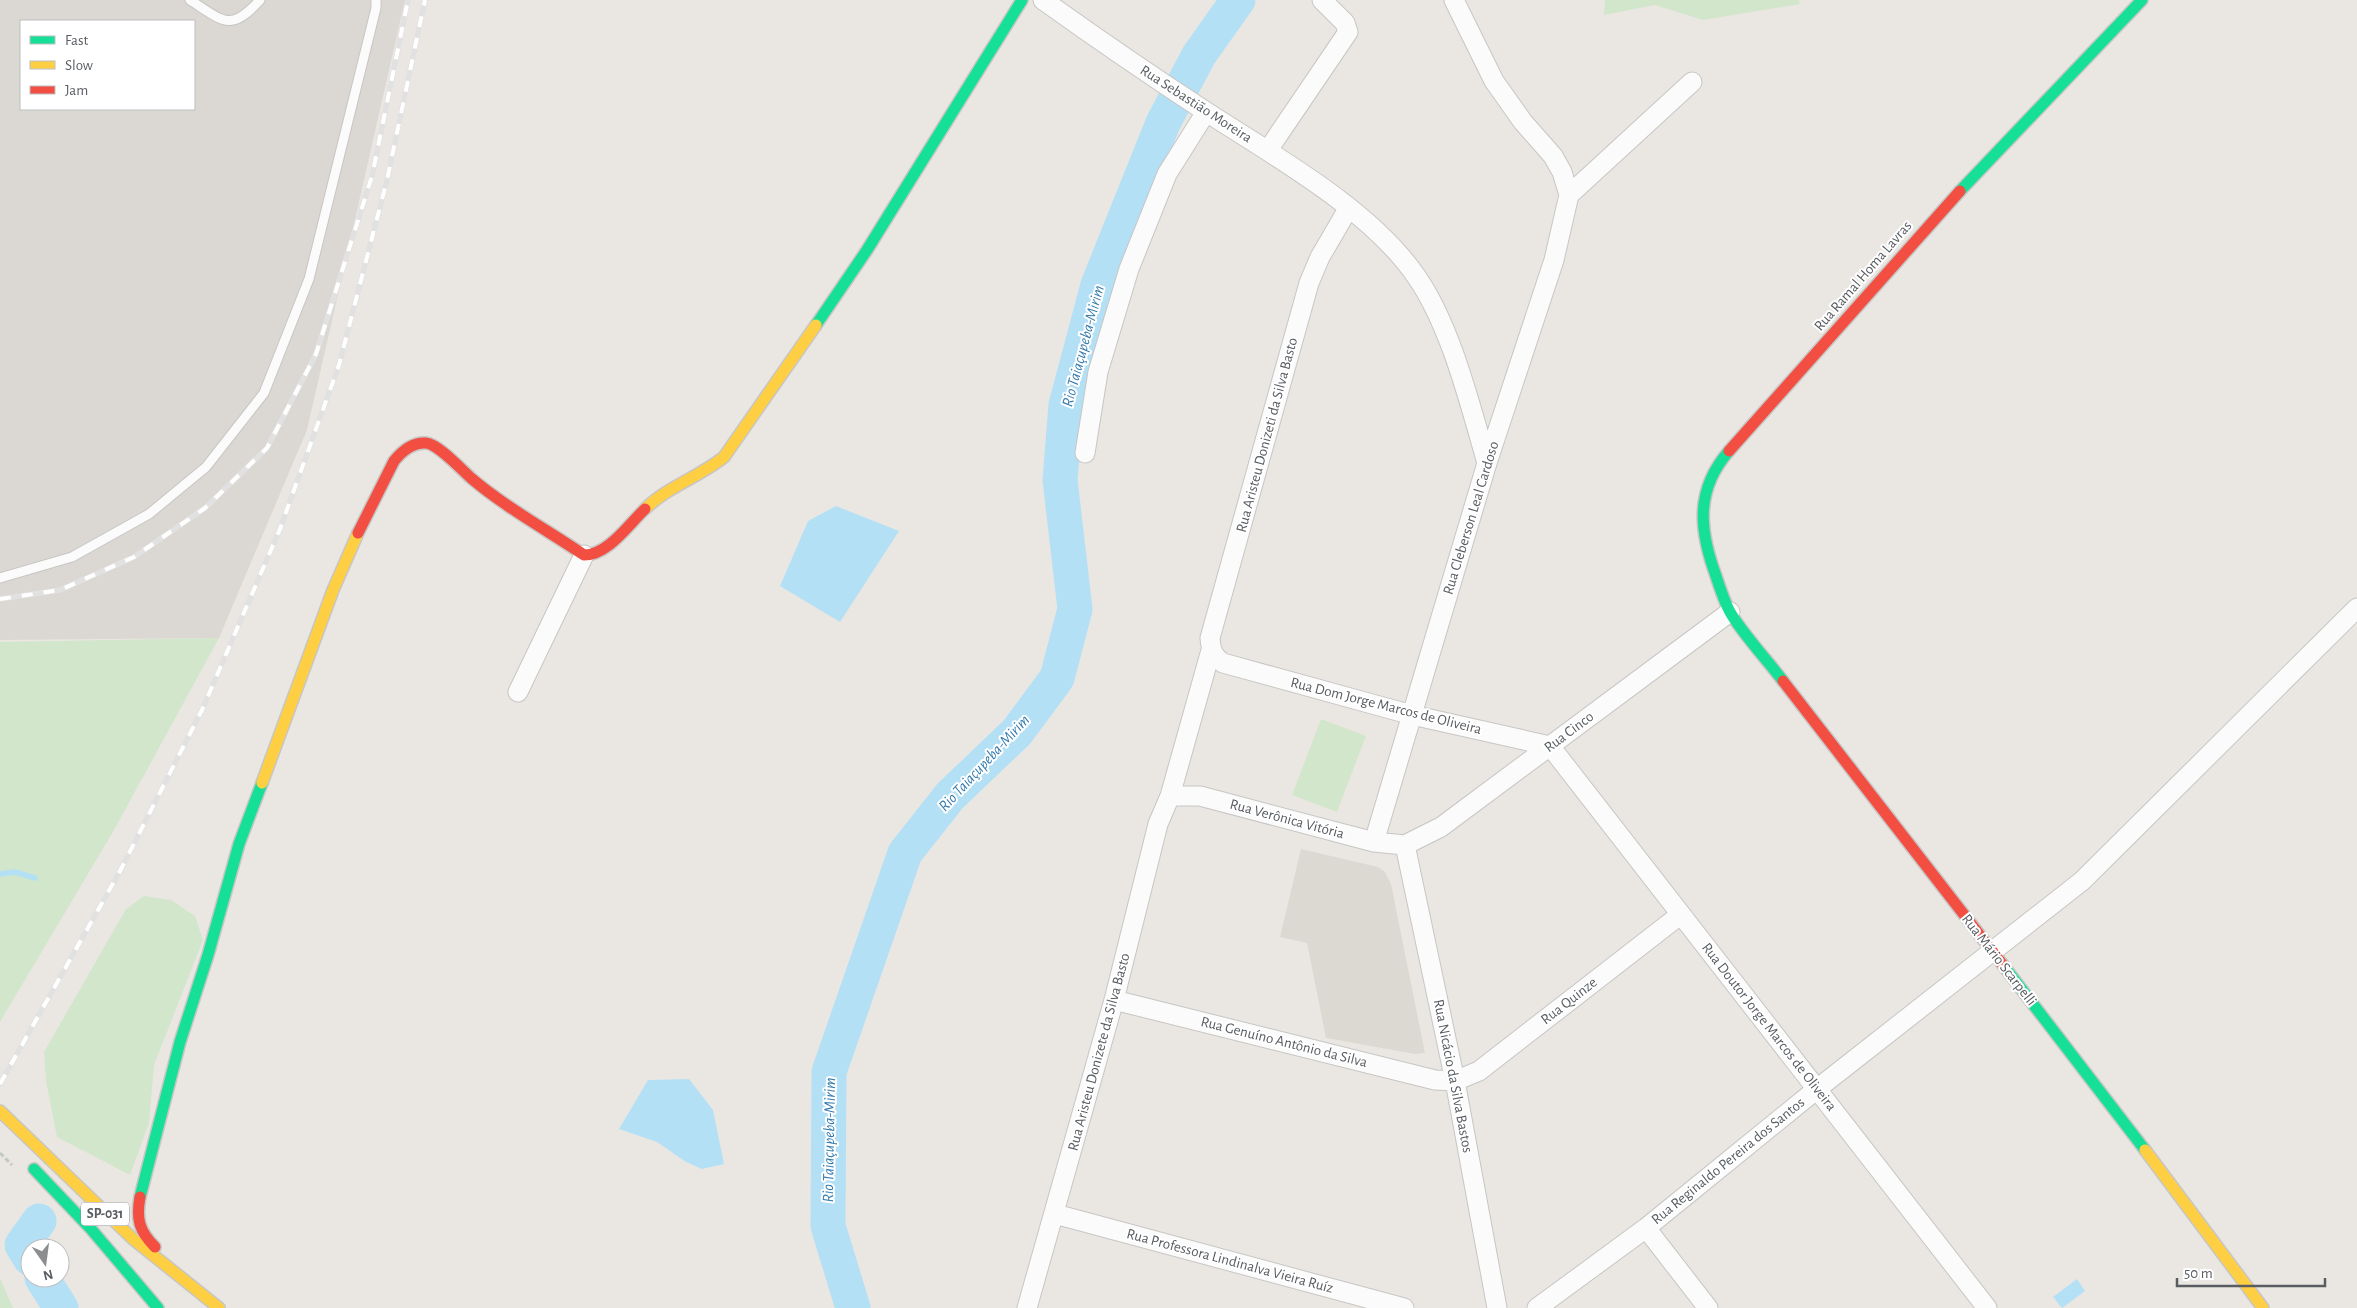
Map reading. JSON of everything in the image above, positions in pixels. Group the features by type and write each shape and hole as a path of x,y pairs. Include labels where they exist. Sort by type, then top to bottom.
{"main road":[{"path":"192,1289 167,1258 142,1234 136,1219 140,1198 180,1042 208,955 239,844 333,590 367,511 394,461 402,451 412,445 426,443 435,447 478,484 584,555 594,555 604,550 652,502 668,491 706,471 724,457 739,438 867,250 1022,0"},
{"name":"Rua Ramal Homa Lavras","path":"1730,612 1709,558 1702,520 1707,487 1721,461 1937,215 2142,0"},
{"name":"Rua Mário Scarpelli","path":"1730,612 2132,1132 2254,1305"},
{"name":"SP-031","path":"0,1112 120,1228 192,1289 219,1308"},
{"name":"SP-031","path":"26,1160 91,1229 158,1308"},
{"path":"74,1183 117,1210"},
{"path":"129,1208 140,1198"}],"street":[{"name":"Rua Sebastião Moreira","path":"1043,0 1157,80 1268,150 1385,239 1416,276 1447,339 1466,387 1486,463"},
{"path":"1268,150 1348,32 1345,23 1322,0"},
{"path":"1454,0 1494,81 1522,122 1553,156 1562,172 1569,195 1692,82"},
{"path":"1085,453 1098,372 1129,269 1167,174 1206,112"},
{"name":"Rua Cleberson Leal Cardoso","path":"1374,842 1486,463 1554,260 1569,195"},
{"name":"Rua Aristeu Donizeti da Silva Basto","path":"1170,796 1217,657 1210,638 1309,283 1320,256 1348,209"},
{"path":"518,692 584,555"},
{"name":"Rua Reginaldo Pereira dos Santos","path":"1537,1308 1646,1228 1817,1088 2082,881 2357,608"},
{"name":"Rua Cinco","path":"1405,845 1441,827 1730,612"},
{"name":"Rua Dom Jorge Marcos de Oliveira","path":"1217,657 1412,715 1550,746"},
{"name":"Rua Doutor Jorge Marcos de Oliveira","path":"1550,746 1987,1308"},
{"name":"Rua Verônica Vitória","path":"1170,796 1200,796 1374,842 1405,845"},
{"name":"Rua Aristeu Donizete da Silva Basto","path":"1027,1308 1114,1000 1158,824 1170,796"},
{"name":"Rua Nicácio da Silva Bastos","path":"1405,845 1455,1081 1498,1308"},
{"name":"Rua Quinze","path":"1455,1081 1479,1071 1680,915"},
{"name":"Rua Genuíno Antônio da Silva","path":"1114,1000 1435,1080 1455,1081"},
{"name":"Rua Professora Lindinalva Vieira Ruíz","path":"1055,1214 1404,1308"},
{"path":"1646,1228 1708,1308"}],"lane":[{"path":"190,0 224,21 236,21 248,13 260,0"},
{"path":"0,578 72,557 149,514 206,467 264,394 309,279 376,8 376,0"}],"path":[{"path":"0,1153 12,1166"}],"shaded area":[{"path":"0,0 405,0 307,430 219,638 0,640"},
{"path":"1301,849 1378,867 1385,872 1391,884 1425,1053 1415,1054 1326,1038 1307,943 1280,937"}],"green space":[{"path":"1605,0 1799,0 1800,4 1703,20 1655,5 1604,15"},
{"path":"219,638 114,830 0,1022 0,642"},
{"path":"1321,719 1366,736 1337,812 1292,795"},
{"path":"144,896 171,900 195,916 203,940 154,1065 149,1123 130,1175 57,1137 46,1081 44,1052 126,909"},
{"path":"0,1278 13,1308 0,1308"}],"water":[{"path":"836,506 899,531 840,622 780,586 808,521"},
{"path":"689,1079 713,1110 724,1164 702,1169 686,1162 657,1142 619,1129 648,1080"},
{"path":"2077,1279 2085,1291 2062,1308 2053,1297"}],"waterway":[{"name":"Rio Taiaçupeba-Mirim","path":"853,1308 828,1226 829,1072 905,853 950,796 1017,732 1057,678 1075,609 1060,480 1066,405 1098,285 1163,123 1199,55 1238,0"},
{"path":"0,874 15,872 35,878"},
{"path":"27,1238 39,1221"},
{"path":"48,1288 61,1308"}],"railway":[{"path":"0,599 60,590 134,557 205,508 267,448 316,354 372,176 408,0"},
{"path":"0,1084 120,871 202,710 280,529 339,365 387,180 425,0"}],"traffic: fast":[{"path":"816,325 867,250 1022,0"},
{"path":"1960,191 2142,0"},
{"path":"1729,451 1718,466 1705,496 1703,511 1706,543 1730,612 1748,638 1783,681"},
{"path":"140,1197 180,1042 208,955 239,844 262,783"},
{"path":"2003,965 2145,1150"},
{"path":"34,1169 91,1229 158,1308"}],"traffic: slow":[{"path":"645,509 663,494 724,457 816,325"},
{"path":"262,783 333,590 358,533"},
{"path":"0,1111 133,1239 219,1308"},
{"path":"2145,1150 2263,1308"}],"traffic: jam":[{"path":"1729,451 1960,191"},
{"path":"358,533 394,461 408,448 421,443 431,444 437,448 498,499 584,555 593,554 609,545 645,509"},
{"path":"1783,681 2003,965"},
{"path":"140,1197 138,1212 140,1224 145,1236 155,1247"}]}
